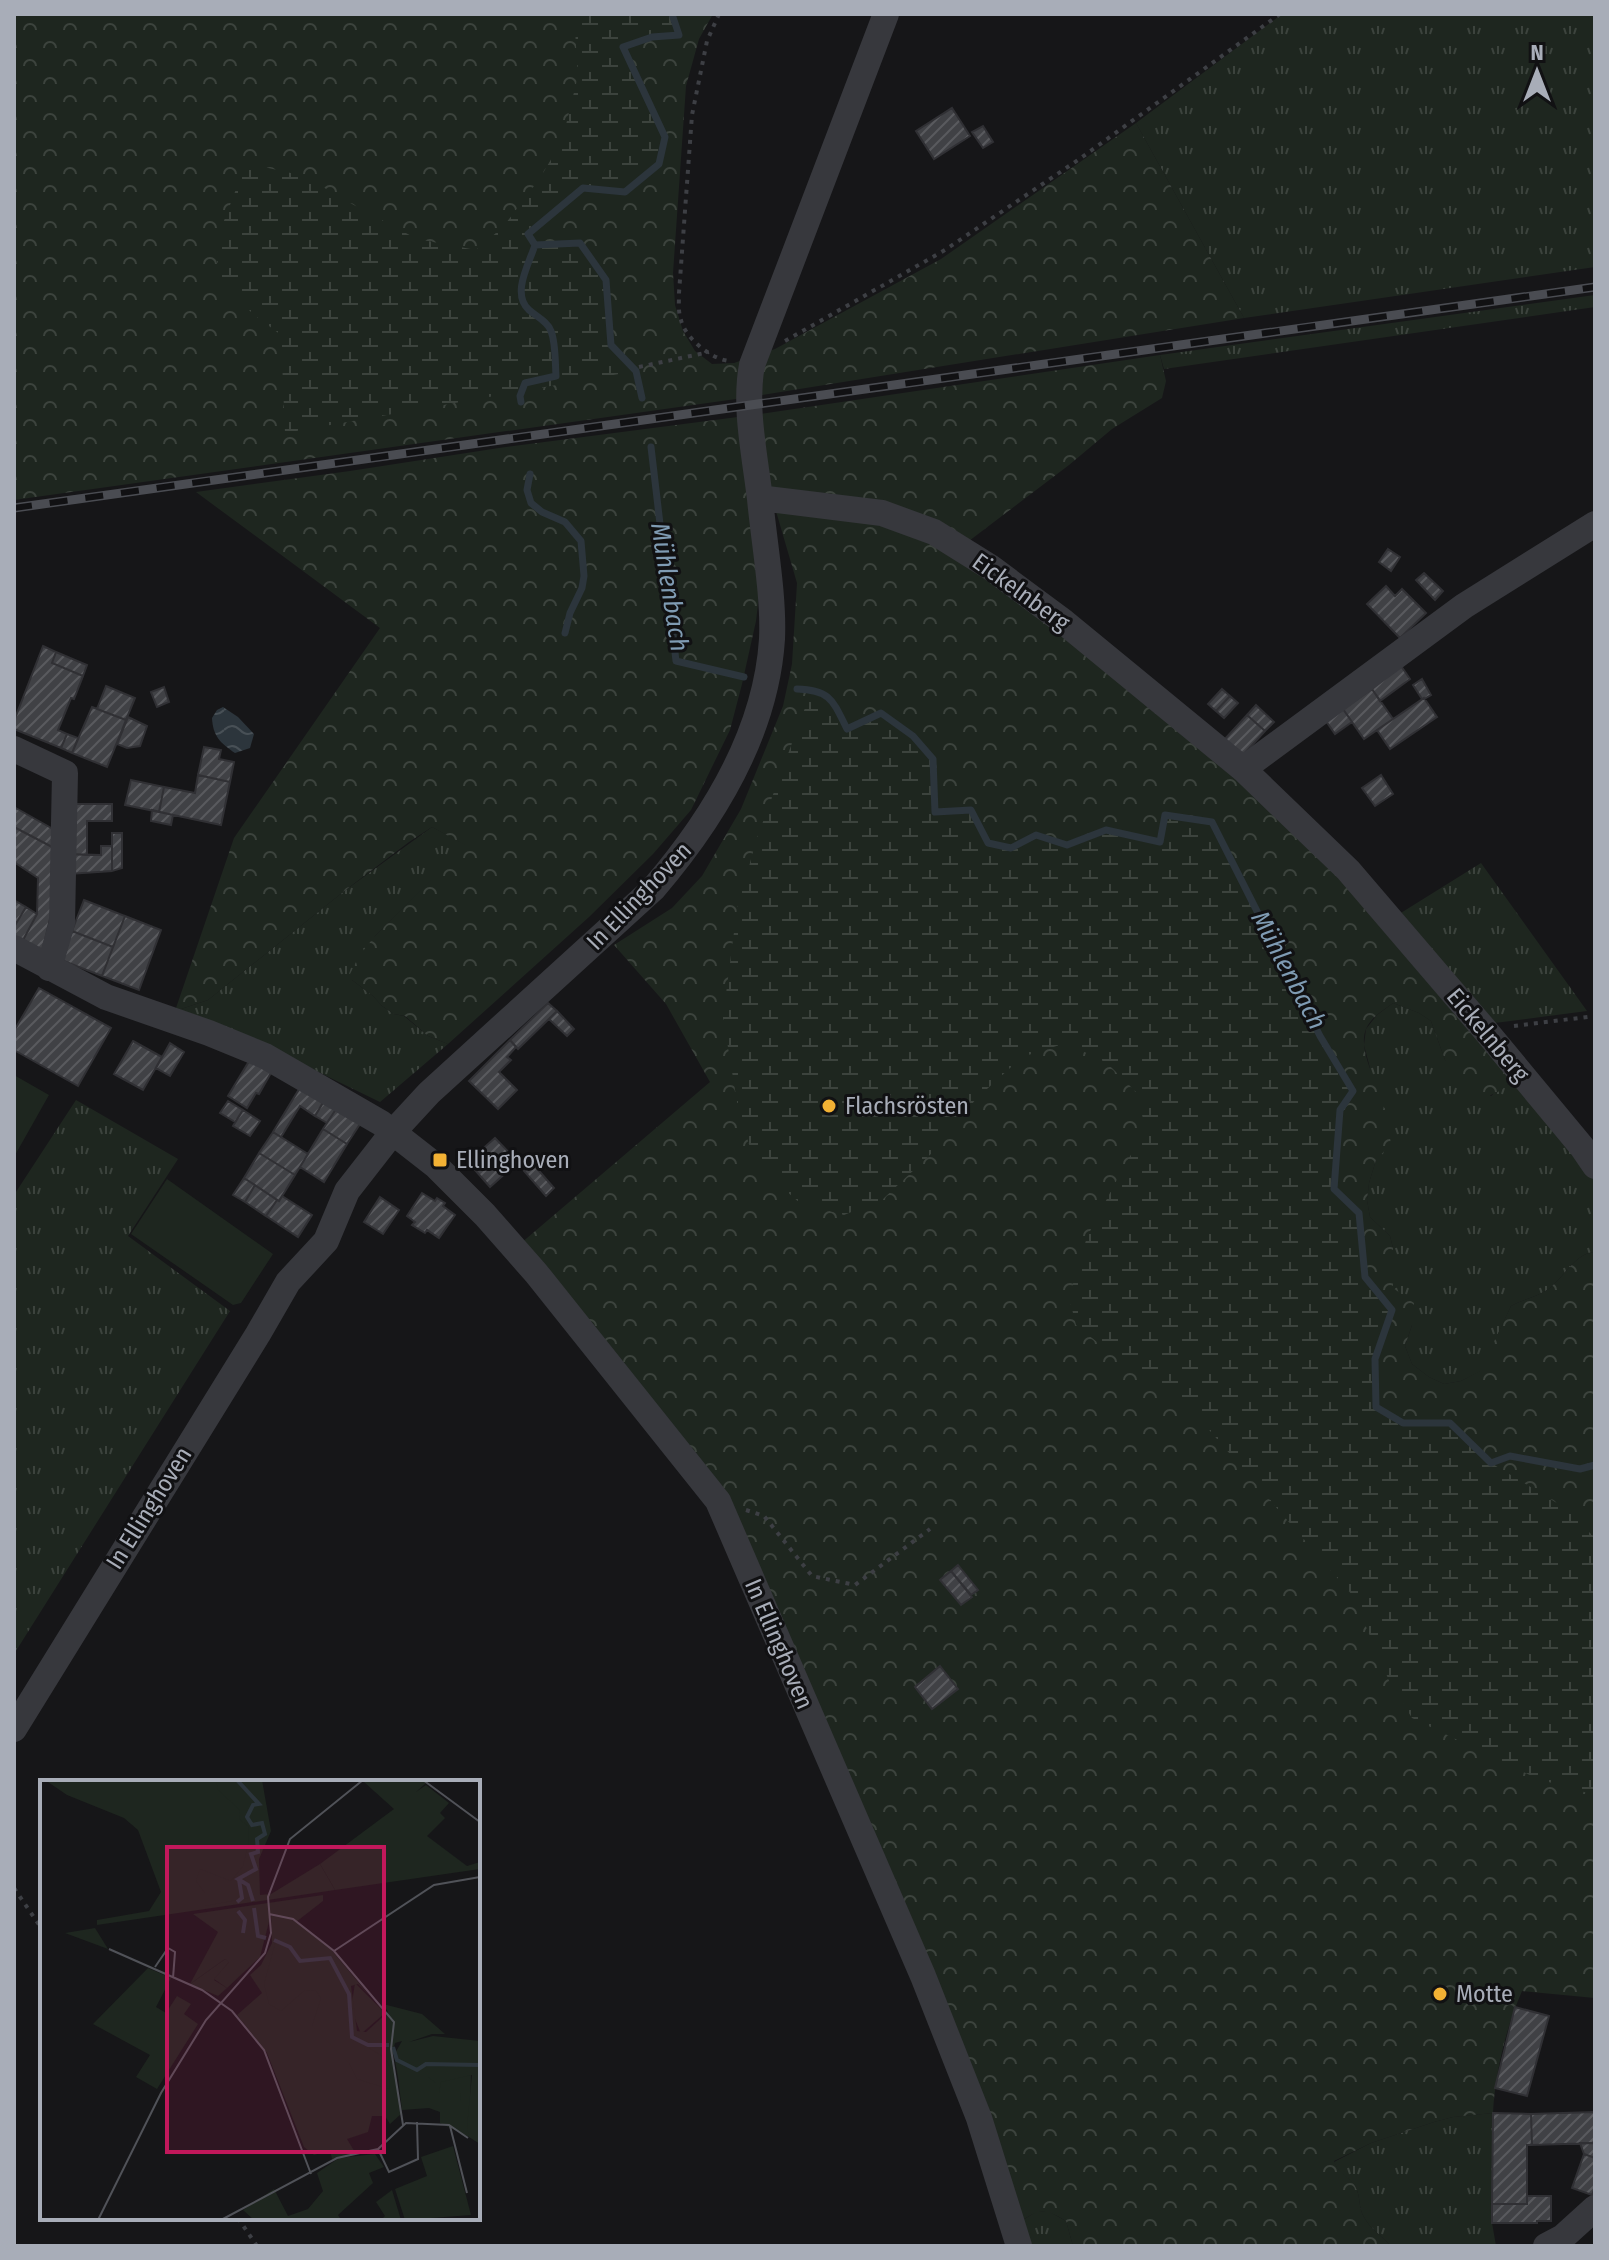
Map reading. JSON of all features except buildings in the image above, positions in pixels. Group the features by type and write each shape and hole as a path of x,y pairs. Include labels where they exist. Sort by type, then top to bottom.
{"street":[{"path":"760,498 749,380 886,14"},
{"name":"In Ellinghoven","path":"14,1729 288,1282 326,1241 347,1191 393,1132 429,1093 653,889 706,823 729,783 754,723 766,677 772,638 760,498"},
{"name":"Eickelnberg","path":"760,498 882,513 934,532 990,567 1064,622 1243,769 1348,870 1485,1030 1595,1166"},
{"path":"1243,769 1464,606 1595,524"},
{"path":"14,749 65,773 62,923 49,968"},
{"name":"In Ellinghoven","path":"14,948 106,997 265,1056 393,1132 460,1189 526,1261 718,1501 923,1976 979,2118 1019,2246"},
{"path":"1559,2243 1595,2208"}],"path":[{"path":"719,14 707,41 692,115 679,293 680,320 686,333 723,361 756,355 779,344 945,250 1078,160 1280,14"},
{"path":"639,367 709,352"},
{"path":"1485,1030 1595,1016"},
{"path":"718,1501 764,1516 812,1576 855,1585 930,1529"},
{"path":"14,1888 40,1926"},
{"path":"239,2220 257,2246"}],"green space":[{"path":"14,14 713,14 699,39 686,86 673,273 675,305 683,331 695,351 712,364 734,363 775,349 941,259 1136,123 1244,318 743,398 14,500"},
{"path":"574,14 672,14 679,35 652,37 623,47 665,137 659,164 625,192 583,188 528,234 535,245 580,243 606,280 611,345 636,371 285,433 281,335 253,314 222,283 214,247 246,163 304,176 417,239 476,250 503,227 540,178 562,141 578,76"},
{"path":"1282,14 1595,14 1595,267 1244,318 1136,123"},
{"path":"1595,295 1595,307 1164,369 1160,355"},
{"path":"1160,355 1166,381 1162,398 1112,429 965,544 1205,742 1334,870 1514,1074 1500,1091 1478,1098 1459,1083 1445,1060 1431,1021 1419,1013 1393,1003 1374,1017 1366,1029 1366,1057 1385,1112 1391,1144 1376,1160 1367,1200 1370,1217 1390,1236 1393,1288 1414,1303 1412,1325 1405,1346 1412,1364 1444,1384 1461,1381 1480,1371 1511,1306 1547,1290 1582,1256 1595,1252 1595,1998 1522,1991 1502,2051 1493,2113 1434,2122 1371,2143 1334,2161 1355,2186 1367,2221 1391,2246 1073,2246 1066,2221 1053,2214 1039,2212 1021,2221 741,1527 520,1244 710,1082 666,1004 614,945 672,908 702,876 741,809 783,706 792,664 797,583 771,494 756,621 742,684 730,730 691,810 653,854 589,917 448,1044 428,1036 405,1016 394,1014 382,1006 352,980 350,974 375,936 465,845 432,827 343,892 208,1000 175,1011 234,838 380,628 196,492"},
{"path":"812,689 832,699 847,729 881,713 913,736 933,759 935,811 971,810 989,843 1011,848 1036,835 1067,845 1106,830 1159,842 1165,815 1212,822 1320,1036 1353,1091 1340,1110 1334,1189 1359,1213 1365,1277 1392,1310 1375,1359 1376,1407 1403,1423 1450,1423 1491,1463 1565,1508 1595,1538 1595,1795 1538,1779 1412,1718 1390,1683 1353,1596 1191,1409 1149,1384 1076,1325 1069,1297 1087,1237 1139,1141 1143,1119 1137,1093 1107,1063 1066,1043 1022,1057 976,1099 933,1152 883,1199 844,1215 800,1203 756,1165 739,1114 723,1017 737,909 757,838"},
{"path":"432,827 466,845 375,936 352,980 394,1014 404,1016 428,1036 448,1044 380,1102 240,1034 175,1011 208,1000 343,892"},
{"path":"1481,863 1587,1011 1487,1024 1396,916"},
{"path":"1393,1003 1431,1021 1445,1060 1491,1096 1511,1082 1514,1074 1595,1179 1595,1252 1582,1256 1547,1290 1511,1306 1481,1371 1461,1381 1444,1384 1412,1364 1405,1346 1412,1325 1392,1288 1393,1248 1390,1236 1370,1217 1367,1200 1376,1160 1370,1068 1364,1045 1366,1029 1377,1015"},
{"path":"14,1075 49,1095 14,1157"},
{"path":"76,1100 178,1159 128,1236 230,1311 14,1654 14,1195"},
{"path":"167,1179 273,1254 241,1303 233,1305 131,1234"},
{"path":"1493,2113 1492,2223 1496,2246 1391,2246 1367,2221 1355,2186 1334,2162 1371,2143 1434,2122"},
{"path":"1048,2211 1066,2221 1073,2246 1028,2246 1021,2221 1036,2212"}],"water":[{"path":"223,707 254,734 250,748 235,753 218,738 212,718"}],"waterway":[{"name":"Mühlenbach","path":"642,398 636,371 611,345 606,280 580,243 535,245 528,234 583,188 625,192 659,164 665,137 623,47 652,37 679,35 672,14"},
{"path":"521,402 525,383 556,376 551,331 529,310 522,296 523,279 535,245"},
{"name":"Mühlenbach","path":"651,447 676,661 744,677"},
{"path":"530,474 527,490 531,503 542,512 565,522 581,541 582,588 565,633"},
{"name":"Mühlenbach","path":"797,689 817,692 830,699 847,729 881,713 913,736 933,759 935,812 971,810 988,843 1011,848 1036,835 1067,845 1106,830 1160,842 1165,815 1212,822 1320,1036 1353,1091 1340,1110 1334,1189 1359,1213 1365,1277 1392,1310 1375,1359 1376,1407 1403,1423 1450,1423 1491,1463 1510,1456 1580,1469 1595,1465"}],"railway":[{"path":"14,508 1595,287"}],"place":[{"name":"Flachsrösten","path":"829,1106"},
{"name":"Ellinghoven","path":"440,1160"},
{"name":"Motte","path":"1440,1994"}]}
